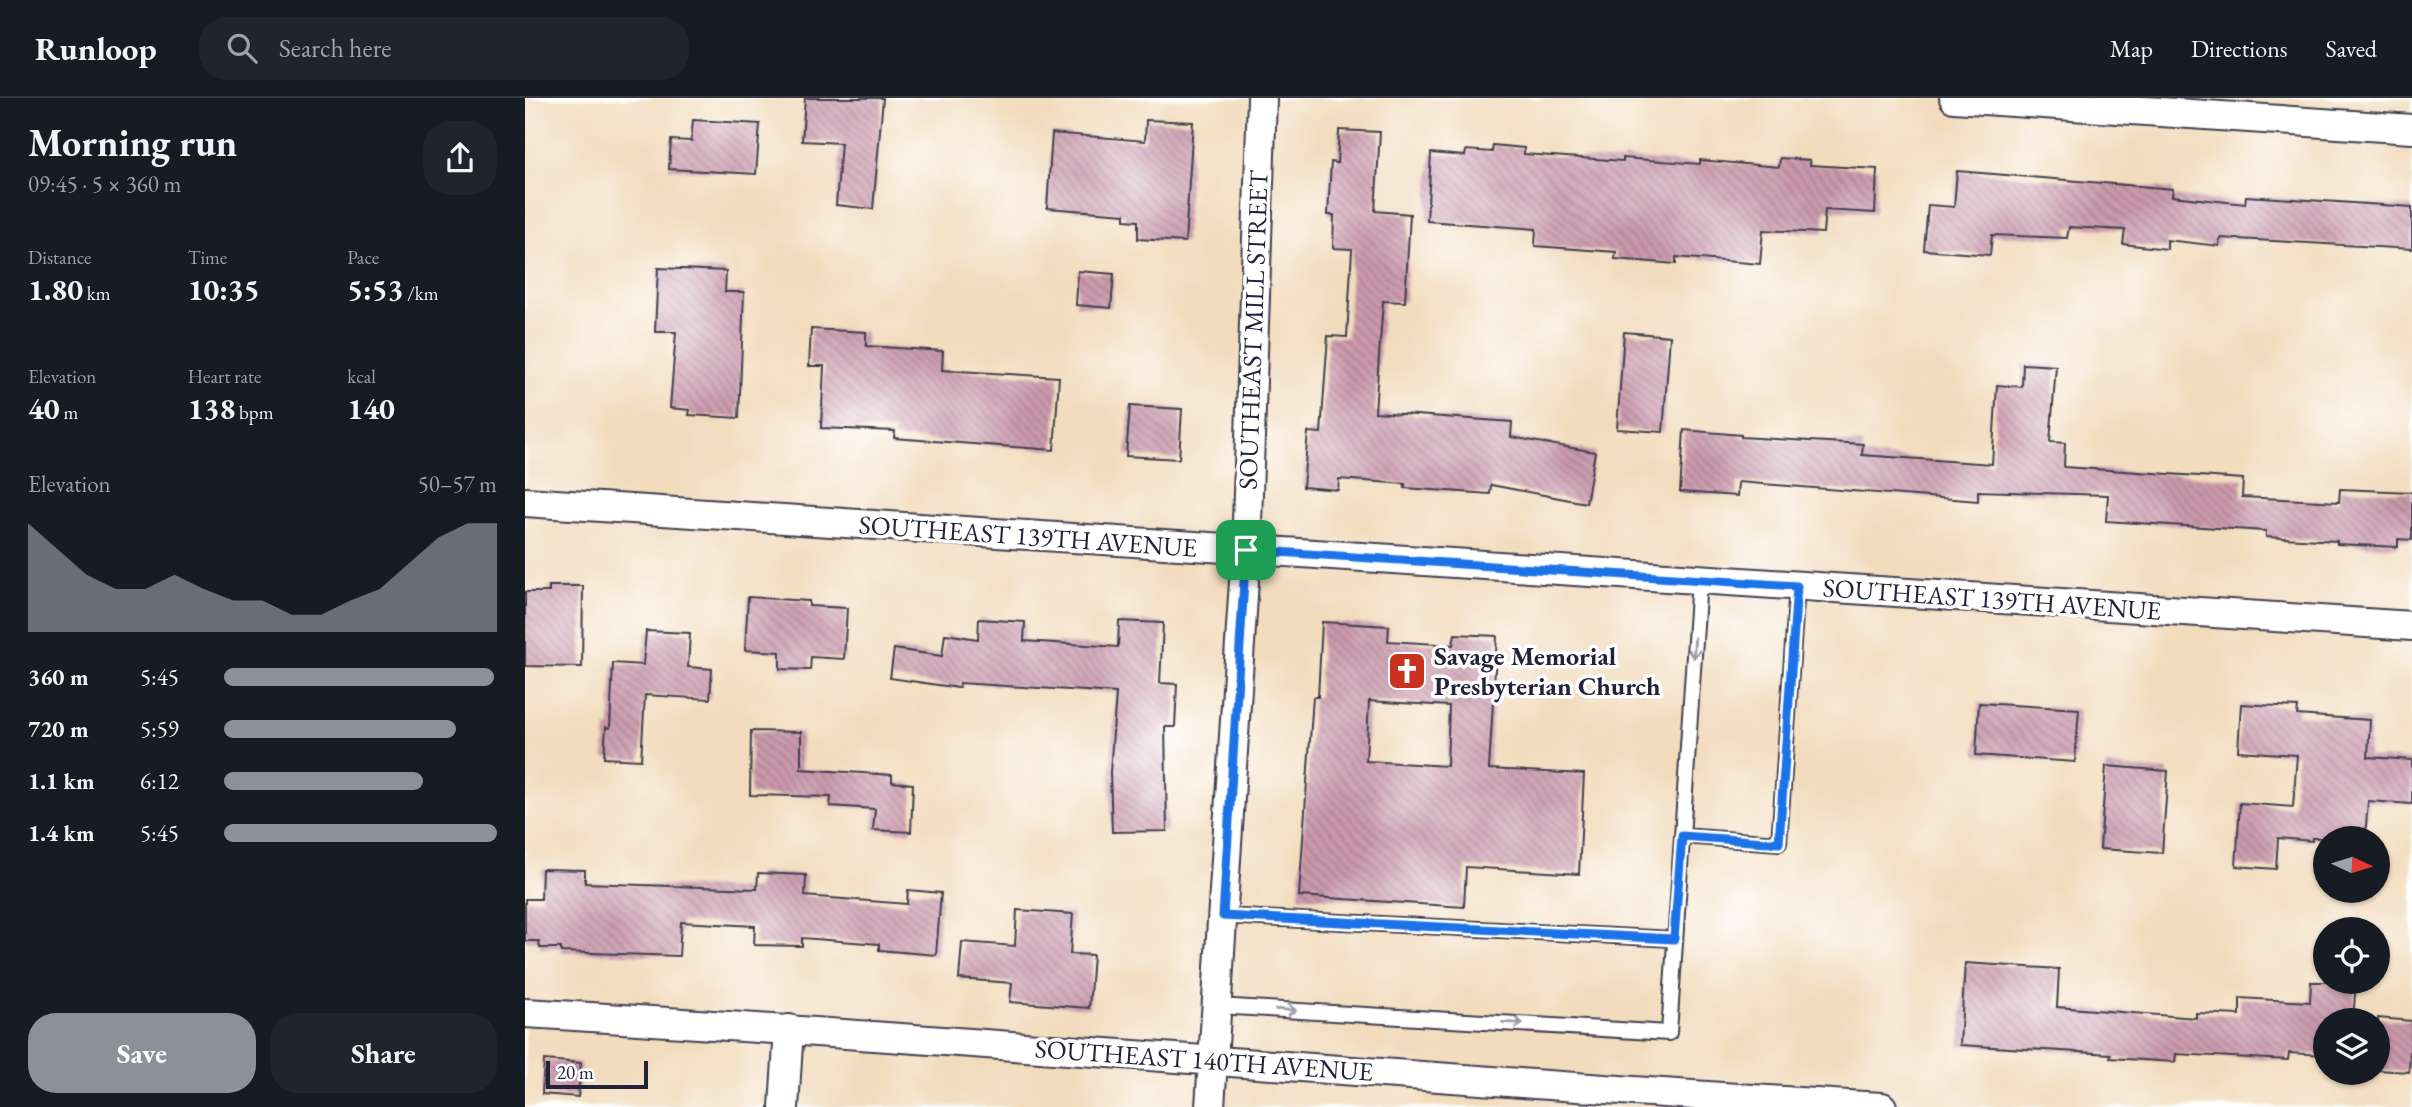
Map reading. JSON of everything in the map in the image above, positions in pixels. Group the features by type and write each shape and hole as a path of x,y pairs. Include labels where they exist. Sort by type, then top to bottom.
{"street":[{"name":"SOUTHEAST MILL STREET","path":"1210,1107 1246,550 1262,98"},
{"path":"1954,98 2304,110 2412,129"},
{"name":"SOUTHEAST 139TH AVENUE","path":"525,502 2412,626"},
{"name":"SOUTHEAST 140TH AVENUE","path":"525,1013 789,1029 1214,1061 1663,1100 1882,1107"},
{"path":"784,1107 789,1029"}],"lane":[{"path":"1217,1006 1669,1033 1699,580"},
{"path":"1682,836 1779,843 1797,586"},
{"path":"1223,916 1674,939"}],"building":[{"path":"805,98 883,98 873,209 836,205 841,143 802,141"},
{"path":"693,120 760,124 756,174 669,169 671,140 691,141"},
{"path":"1146,120 1193,122 1185,242 1138,239 1138,221 1125,220 1125,214 1047,208 1052,133 1145,141"},
{"path":"1339,130 1380,132 1375,211 1410,214 1405,302 1383,301 1375,412 1512,422 1511,437 1595,452 1586,503 1491,485 1490,494 1405,488 1405,484 1339,479 1338,490 1303,487 1308,432 1321,433 1328,336 1347,337 1352,249 1333,248 1334,215 1328,215 1331,162 1337,163"},
{"path":"1493,145 1524,148 1524,154 1623,161 1623,158 1700,164 1700,160 1779,167 1780,158 1810,160 1810,165 1877,169 1875,213 1825,210 1823,233 1763,230 1760,264 1676,257 1676,264 1615,259 1616,252 1535,246 1536,229 1427,221 1431,153 1465,156 1466,150 1492,152"},
{"path":"1957,171 2173,189 2172,196 2245,204 2246,196 2412,207 2412,249 2220,238 2219,246 2167,240 2167,249 2123,244 2125,230 2069,227 2067,238 1992,235 1990,255 1924,250 1928,205 1954,207"},
{"path":"658,268 726,271 725,292 744,292 739,418 689,415 690,410 670,408 676,332 655,332"},
{"path":"1078,271 1114,274 1111,308 1076,305"},
{"path":"811,329 866,332 866,346 943,351 942,370 1059,377 1054,450 894,438 895,431 821,428 824,366 809,366"},
{"path":"1624,332 1670,336 1663,432 1617,429"},
{"path":"2023,364 2056,366 2050,442 2065,443 2064,467 2243,479 2242,497 2339,502 2340,489 2412,492 2412,540 2398,539 2398,547 2337,544 2337,541 2266,537 2266,531 2106,521 2108,495 1978,491 1978,501 1738,482 1737,496 1680,492 1684,430 1741,437 1863,444 1862,455 1992,464 1997,385 2022,387"},
{"path":"1130,406 1182,409 1179,459 1126,456"},
{"path":"549,586 583,586 582,667 525,666 525,592 549,592"},
{"path":"748,597 809,601 809,606 847,608 844,659 811,657 810,670 780,669 780,652 745,650"},
{"path":"979,619 1025,622 1024,641 1118,647 1119,621 1163,623 1160,683 1177,684 1175,727 1165,727 1167,831 1112,832 1110,772 1116,693 960,683 959,688 890,678 894,649 942,656 945,634 978,639"},
{"path":"1322,622 1389,626 1388,641 1453,645 1455,634 1497,636 1489,769 1584,774 1579,874 1466,867 1464,907 1299,896 1313,697 1318,697","holes":["1369,701 1449,706 1447,766 1366,761"]},
{"path":"646,631 690,633 688,667 712,669 710,699 645,695 641,760 604,758 606,727 610,728 613,663 643,665"},
{"path":"1979,703 2079,709 2075,762 1976,755"},
{"path":"2241,704 2298,707 2297,715 2370,720 2368,757 2412,760 2412,804 2368,801 2366,826 2313,826 2312,841 2278,838 2276,869 2236,866 2240,803 2293,807 2297,755 2238,751"},
{"path":"751,731 801,732 801,769 892,775 892,782 913,784 911,832 873,830 875,809 830,806 831,797 750,795"},
{"path":"2106,766 2168,771 2162,853 2100,849"},
{"path":"542,869 585,870 585,883 757,889 758,873 806,875 805,896 907,904 908,890 941,893 936,955 879,950 879,944 802,938 802,946 754,945 755,926 681,922 679,956 561,952 561,948 540,948 539,941 525,941 525,899 541,899"},
{"path":"1017,910 1073,914 1070,954 1093,955 1089,1008 1010,1002 1012,983 959,979 962,942 1015,946"},
{"path":"1965,963 2059,969 2057,1007 2196,1018 2196,1013 2240,1015 2240,998 2310,1002 2311,982 2313,994 2355,994 2354,1008 2313,1008 2313,1054 2289,1053 2288,1060 2176,1054 2175,1062 2110,1058 2111,1054 1960,1045"},
{"path":"2390,1019 2412,1021 2409,1072 2390,1071"},
{"path":"544,1060 581,1063 578,1097 542,1094"}],"place":[{"name":"Savage Memorial Presbyterian Church","path":"1407,671"}],"route":[{"path":"1246,550 1797,586 1779,843 1682,836 1674,939 1223,916 1246,550"}]}
